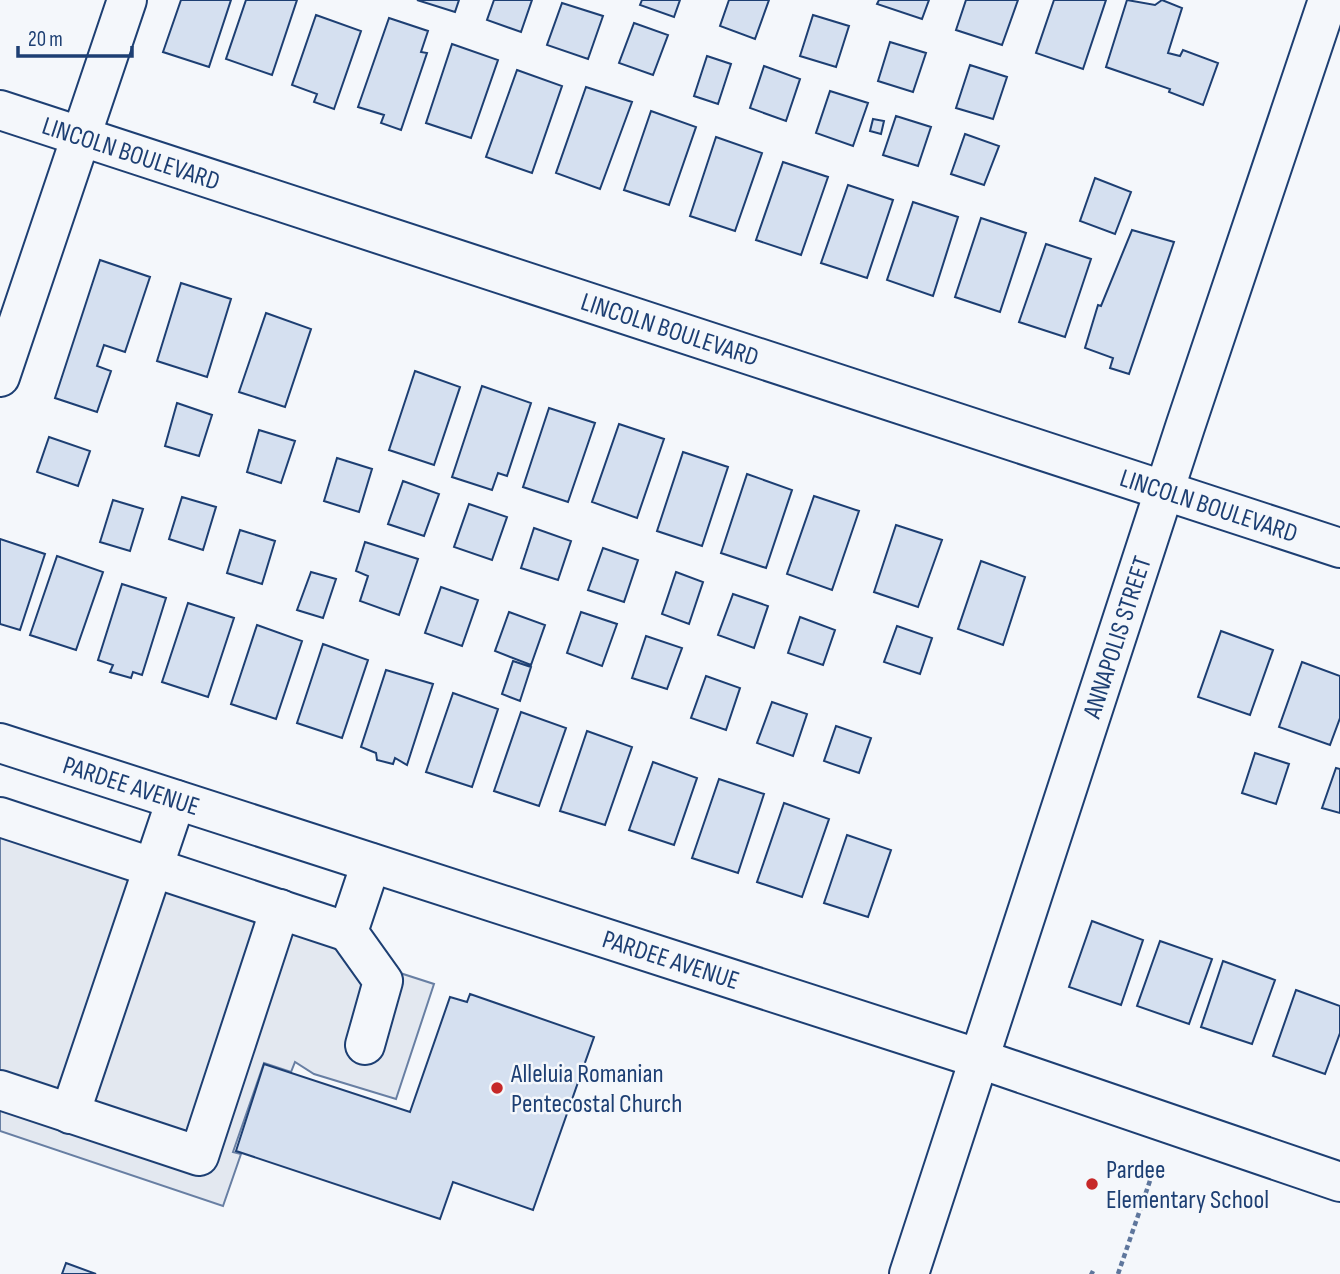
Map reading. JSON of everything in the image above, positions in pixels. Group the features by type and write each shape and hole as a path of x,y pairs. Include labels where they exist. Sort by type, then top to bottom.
{"street":[{"path":"0,377 127,0"},
{"name":"ANNAPOLIS STREET","path":"909,1274 1328,0"},
{"name":"LINCOLN BOULEVARD","path":"0,110 1340,548"},
{"name":"PARDEE AVENUE","path":"0,743 980,1059 1340,1182"},
{"path":"69,1114 176,800"},
{"path":"0,817 348,932 383,981 365,1045"},
{"path":"348,932 371,863"},
{"path":"0,1090 199,1156 280,909"}],"path":[{"path":"1118,1274 1153,1172"}],"shaded area":[{"path":"0,798 368,920 374,952 397,972 434,984 396,1099 314,1074 295,1062 291,1072 264,1063 233,1152 241,1154 223,1206 0,1131"}],"building":[{"path":"181,0 231,0 209,67 163,52"},
{"path":"246,0 297,0 272,75 226,59"},
{"path":"417,0 459,0 455,12"},
{"path":"494,0 532,0 521,32 487,20"},
{"path":"642,0 680,0 674,17 640,5"},
{"path":"729,0 769,0 755,39 720,26"},
{"path":"879,0 929,0 922,19 877,4"},
{"path":"966,0 1018,0 1002,45 956,30"},
{"path":"1054,0 1106,0 1083,69 1036,53"},
{"path":"1127,0 1155,5 1162,0 1182,8 1168,53 1180,56 1183,50 1218,63 1203,105 1169,92 1170,89 1106,67"},
{"path":"562,3 603,16 588,59 547,45"},
{"path":"316,15 361,31 334,109 314,102 317,94 292,85"},
{"path":"813,15 849,26 836,67 800,56"},
{"path":"389,18 428,31 421,52 427,53 401,130 381,123 384,115 358,107"},
{"path":"634,23 668,35 653,75 619,63"},
{"path":"890,42 926,53 913,92 878,81"},
{"path":"452,44 498,60 471,138 426,123"},
{"path":"707,56 731,64 718,104 694,96"},
{"path":"970,65 1007,77 993,119 956,108"},
{"path":"764,66 800,79 786,121 750,108"},
{"path":"517,70 562,86 532,173 486,157"},
{"path":"586,87 632,102 600,189 556,173"},
{"path":"830,91 868,103 853,146 816,133"},
{"path":"651,111 696,127 669,205 624,190"},
{"path":"896,116 931,127 918,166 883,155"},
{"path":"873,119 884,121 881,134 870,131"},
{"path":"965,134 999,146 984,185 951,174"},
{"path":"716,137 762,153 735,231 690,216"},
{"path":"783,162 828,177 801,255 756,240"},
{"path":"1095,178 1131,192 1115,234 1080,221"},
{"path":"848,185 893,200 867,278 821,263"},
{"path":"913,202 958,217 933,296 887,280"},
{"path":"981,218 1026,233 1000,312 955,297"},
{"path":"1132,230 1174,242 1129,374 1110,368 1113,358 1085,348 1098,305 1101,306"},
{"path":"1046,244 1091,259 1065,337 1019,322"},
{"path":"100,260 150,277 125,352 104,345 97,366 111,371 97,412 55,398"},
{"path":"181,283 231,299 207,377 157,361"},
{"path":"266,313 311,329 285,407 239,392"},
{"path":"415,371 460,387 434,465 389,450"},
{"path":"482,386 531,403 507,476 498,473 492,490 452,477"},
{"path":"177,403 212,415 199,456 165,446"},
{"path":"549,408 595,423 568,502 523,487"},
{"path":"619,424 664,439 637,518 592,502"},
{"path":"259,430 295,441 281,483 247,472"},
{"path":"49,437 90,451 78,486 37,472"},
{"path":"683,452 728,467 702,546 657,531"},
{"path":"337,458 372,469 359,512 324,501"},
{"path":"747,474 792,490 766,568 721,553"},
{"path":"403,481 439,494 424,536 388,524"},
{"path":"814,496 859,511 832,590 787,574"},
{"path":"182,497 216,507 203,550 169,539"},
{"path":"113,500 143,509 130,551 100,542"},
{"path":"469,504 507,517 492,560 454,547"},
{"path":"896,525 942,540 918,607 874,592"},
{"path":"534,528 571,541 558,580 521,568"},
{"path":"240,530 275,541 262,584 227,573"},
{"path":"0,539 45,554 20,630 0,624"},
{"path":"365,542 418,559 399,615 360,601 368,576 356,571"},
{"path":"603,548 638,560 624,602 588,590"},
{"path":"57,556 103,572 76,650 30,635"},
{"path":"981,561 1025,577 1003,645 958,629"},
{"path":"311,572 336,579 323,618 297,610"},
{"path":"676,572 703,582 689,624 662,614"},
{"path":"122,584 166,598 142,675 133,672 131,678 110,672 113,665 98,660"},
{"path":"441,587 478,600 462,646 425,633"},
{"path":"733,594 768,606 754,648 718,635"},
{"path":"188,603 234,618 208,697 162,682"},
{"path":"509,612 545,625 531,665 495,651"},
{"path":"581,612 617,624 602,666 567,653"},
{"path":"800,617 835,630 823,665 788,653"},
{"path":"257,625 302,641 276,719 231,704"},
{"path":"897,626 932,638 920,674 884,662"},
{"path":"1221,631 1273,650 1250,715 1198,697"},
{"path":"646,636 682,648 667,689 632,678"},
{"path":"323,644 368,660 342,738 297,723"},
{"path":"513,661 531,667 520,701 502,694"},
{"path":"1302,662 1340,676 1340,718 1330,745 1279,727"},
{"path":"386,670 433,684 407,765 395,758 393,764 377,760 376,753 361,747"},
{"path":"706,676 740,688 726,730 691,718"},
{"path":"453,693 498,709 472,787 426,772"},
{"path":"772,702 807,714 793,756 757,743"},
{"path":"521,712 566,728 539,806 494,791"},
{"path":"836,726 871,738 859,773 824,761"},
{"path":"587,731 632,747 605,825 560,811"},
{"path":"1255,753 1289,764 1276,804 1242,793"},
{"path":"653,762 697,778 674,845 629,830"},
{"path":"1336,768 1340,769 1340,813 1322,808"},
{"path":"719,779 764,794 738,873 692,858"},
{"path":"784,803 829,819 802,897 757,882"},
{"path":"847,835 891,850 868,917 824,903"},
{"path":"1092,921 1143,940 1121,1005 1069,987"},
{"path":"1160,941 1212,959 1189,1024 1137,1006"},
{"path":"1223,961 1275,980 1252,1044 1201,1027"},
{"path":"1296,990 1340,1006 1340,1033 1325,1074 1273,1056"},
{"name":"Alleluia Romanian Pentecostal Church","path":"470,994 594,1037 533,1210 453,1182 440,1219 236,1151 264,1064 410,1112 450,997 467,1002"},
{"path":"66,1263 96,1274 62,1274"}],"place":[{"name":"Alleluia Romanian Pentecostal Church","path":"497,1088"},
{"name":"Pardee Elementary School","path":"1092,1184"}]}
